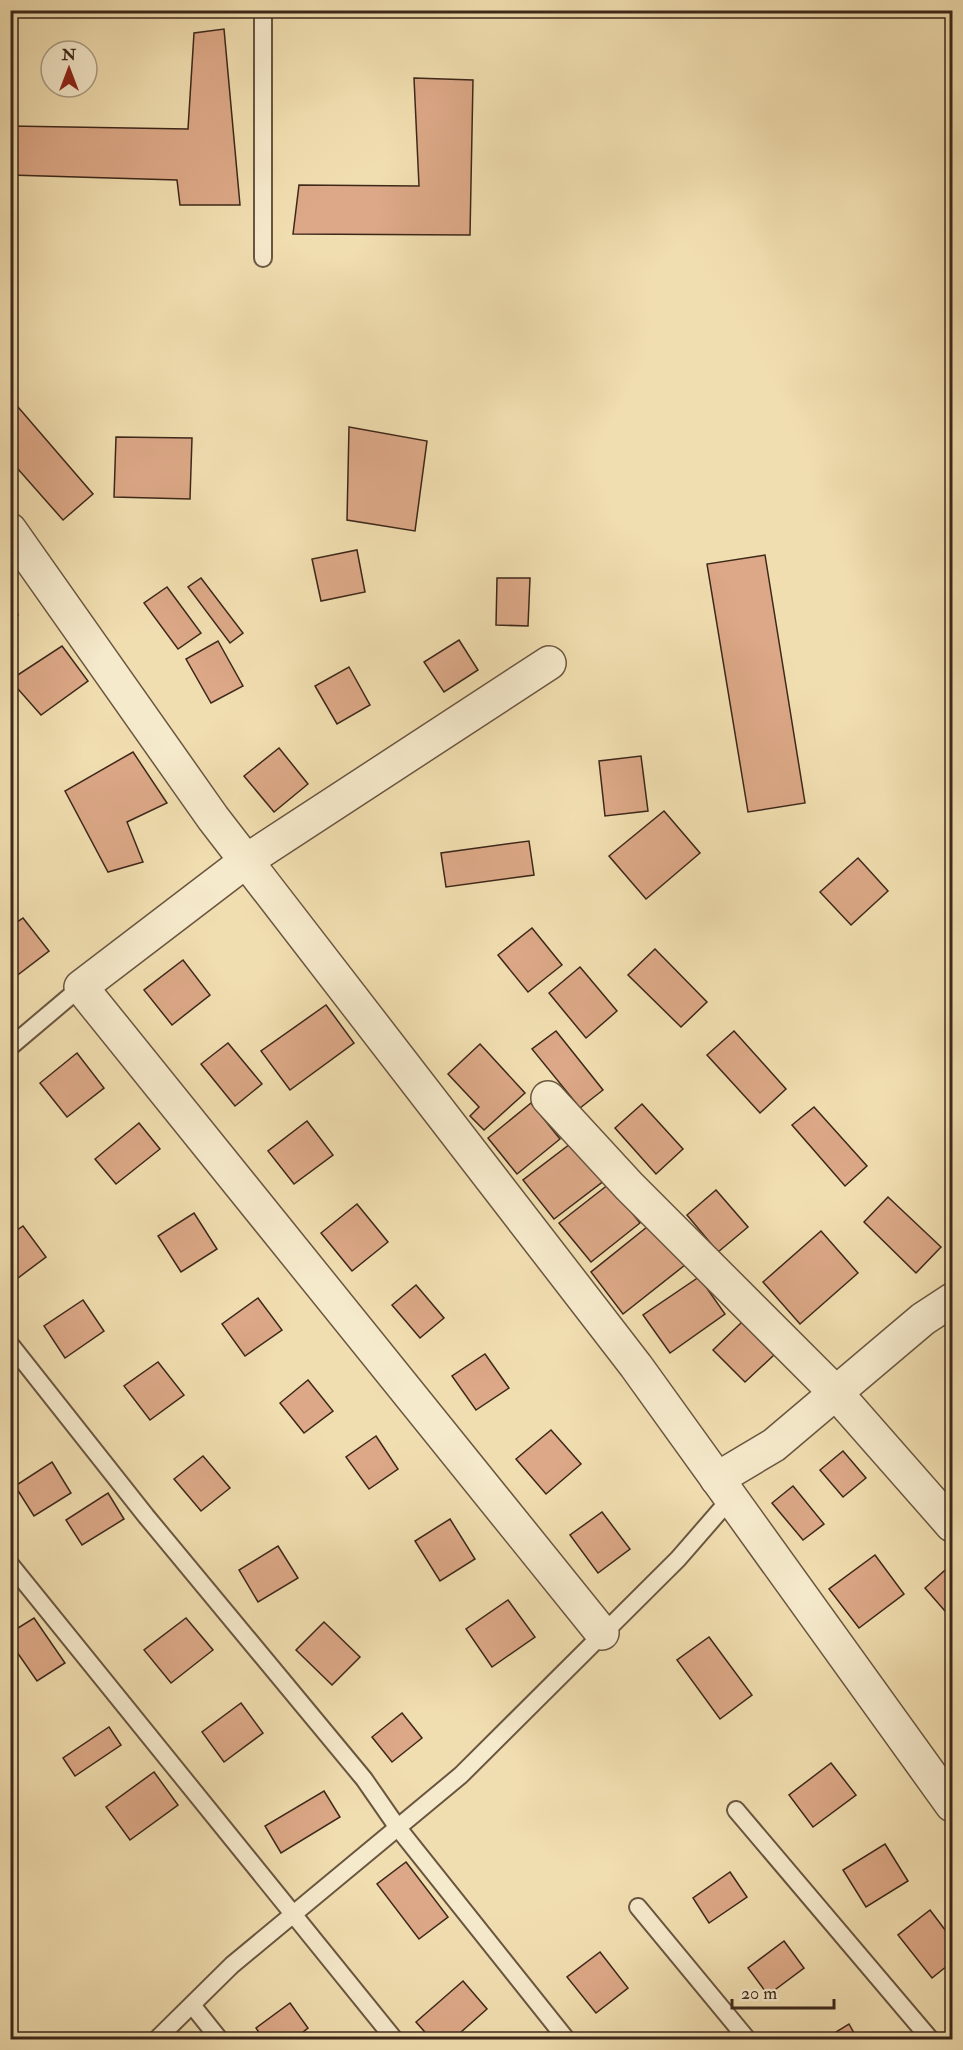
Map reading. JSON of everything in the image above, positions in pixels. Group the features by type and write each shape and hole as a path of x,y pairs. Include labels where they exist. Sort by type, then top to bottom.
{"street":[{"path":"10,530 246,861 636,1366 952,1805"},
{"path":"549,663 246,861 81,987 602,1633"},
{"path":"548,1098 629,1185 836,1393 952,1525"},
{"path":"724,1489 923,1319 952,1300"}],"lane":[{"path":"263,10 263,258"},
{"path":"10,1047 81,987"},
{"path":"10,1344 146,1516 364,1779 398,1828 567,2040"},
{"path":"156,2040 232,1965 461,1775 678,1558 724,1489"},
{"path":"10,1564 395,2040"},
{"path":"736,1810 931,2040"},
{"path":"638,1907 748,2040"},
{"path":"192,2005 220,2040"}],"building":[{"path":"224,29 240,205 180,205 177,180 10,175 10,126 188,129 194,33"},
{"path":"414,78 473,80 470,235 293,234 299,185 419,186"},
{"path":"18,407 93,494 63,520 10,460 10,414"},
{"path":"349,427 427,441 415,531 347,520"},
{"path":"116,437 192,438 190,499 114,497"},
{"path":"357,550 365,592 321,601 312,559"},
{"path":"765,555 805,803 748,812 707,564"},
{"path":"201,578 243,633 230,643 188,587"},
{"path":"497,578 530,578 528,626 496,625"},
{"path":"167,587 201,633 178,649 144,603"},
{"path":"10,594 18,615 10,617"},
{"path":"459,640 478,670 444,692 424,662"},
{"path":"218,641 243,686 211,703 186,659"},
{"path":"62,646 88,681 41,715 10,680"},
{"path":"349,667 370,705 337,724 315,686"},
{"path":"279,748 308,784 274,812 244,776"},
{"path":"133,752 167,803 127,822 143,862 108,872 65,791"},
{"path":"641,756 648,811 605,816 599,761"},
{"path":"664,811 700,853 646,899 609,856"},
{"path":"529,841 534,875 446,887 441,853"},
{"path":"858,858 888,891 851,925 820,892"},
{"path":"23,918 49,951 15,977 10,972 10,927"},
{"path":"532,928 562,965 528,992 498,955"},
{"path":"655,949 707,1002 681,1027 628,975"},
{"path":"183,960 210,995 172,1025 144,990"},
{"path":"580,967 617,1011 586,1038 549,993"},
{"path":"326,1005 354,1043 290,1090 261,1051"},
{"path":"556,1031 603,1090 580,1108 532,1049"},
{"path":"734,1031 786,1089 760,1113 707,1055"},
{"path":"228,1043 262,1084 235,1106 201,1064"},
{"path":"480,1044 525,1093 484,1130 470,1116 479,1107 448,1074"},
{"path":"77,1053 104,1088 67,1117 40,1083"},
{"path":"531,1103 560,1139 517,1174 488,1138"},
{"path":"642,1104 683,1149 656,1174 615,1128"},
{"path":"814,1107 867,1166 845,1186 792,1125"},
{"path":"307,1121 333,1155 294,1184 268,1151"},
{"path":"139,1123 160,1149 116,1184 95,1159"},
{"path":"574,1141 605,1180 554,1219 523,1180"},
{"path":"609,1184 640,1223 591,1262 559,1223"},
{"path":"716,1190 748,1227 718,1252 687,1215"},
{"path":"888,1197 941,1247 916,1273 864,1222"},
{"path":"357,1204 388,1242 352,1271 321,1233"},
{"path":"194,1213 217,1249 181,1272 158,1236"},
{"path":"652,1223 685,1265 623,1314 591,1272"},
{"path":"23,1226 46,1257 10,1284 10,1235"},
{"path":"821,1231 858,1273 800,1324 763,1282"},
{"path":"699,1277 725,1314 670,1353 643,1315"},
{"path":"416,1285 444,1318 420,1338 392,1305"},
{"path":"258,1298 282,1330 245,1356 222,1324"},
{"path":"83,1300 104,1331 65,1358 44,1326"},
{"path":"742,1322 774,1355 745,1382 713,1350"},
{"path":"485,1354 509,1388 476,1410 452,1376"},
{"path":"158,1362 184,1395 150,1420 124,1386"},
{"path":"308,1380 333,1411 304,1433 280,1403"},
{"path":"551,1430 581,1464 546,1494 516,1459"},
{"path":"376,1436 398,1469 369,1489 346,1457"},
{"path":"843,1451 866,1478 843,1497 820,1470"},
{"path":"203,1456 230,1488 201,1511 174,1479"},
{"path":"52,1462 71,1493 34,1516 15,1486"},
{"path":"793,1486 824,1524 803,1540 772,1503"},
{"path":"108,1493 124,1519 82,1545 66,1520"},
{"path":"602,1512 630,1549 598,1573 570,1535"},
{"path":"450,1519 475,1559 440,1581 415,1541"},
{"path":"278,1546 298,1578 258,1602 239,1570"},
{"path":"875,1555 904,1594 859,1628 829,1589"},
{"path":"952,1564 952,1617 951,1618 925,1588"},
{"path":"508,1600 535,1637 492,1667 466,1629"},
{"path":"34,1618 65,1663 37,1681 10,1642 10,1633"},
{"path":"186,1618 213,1650 171,1683 144,1650"},
{"path":"324,1622 360,1657 332,1685 296,1650"},
{"path":"709,1637 752,1695 720,1719 677,1660"},
{"path":"241,1703 263,1733 224,1762 202,1732"},
{"path":"402,1713 422,1738 392,1762 372,1737"},
{"path":"109,1727 121,1745 75,1776 63,1758"},
{"path":"831,1763 856,1795 813,1827 789,1795"},
{"path":"154,1772 178,1805 130,1840 106,1807"},
{"path":"324,1791 340,1817 281,1853 265,1826"},
{"path":"885,1844 908,1881 866,1907 843,1870"},
{"path":"406,1862 448,1917 419,1939 377,1884"},
{"path":"730,1872 747,1897 709,1923 693,1898"},
{"path":"930,1910 952,1939 952,1962 932,1978 898,1935"},
{"path":"784,1941 804,1968 768,1995 748,1968"},
{"path":"600,1952 628,1988 596,2013 567,1977"},
{"path":"463,1981 487,2009 452,2040 432,2040 416,2022"},
{"path":"290,2003 308,2028 293,2040 264,2040 256,2028"},
{"path":"849,2024 858,2040 823,2040"}]}
